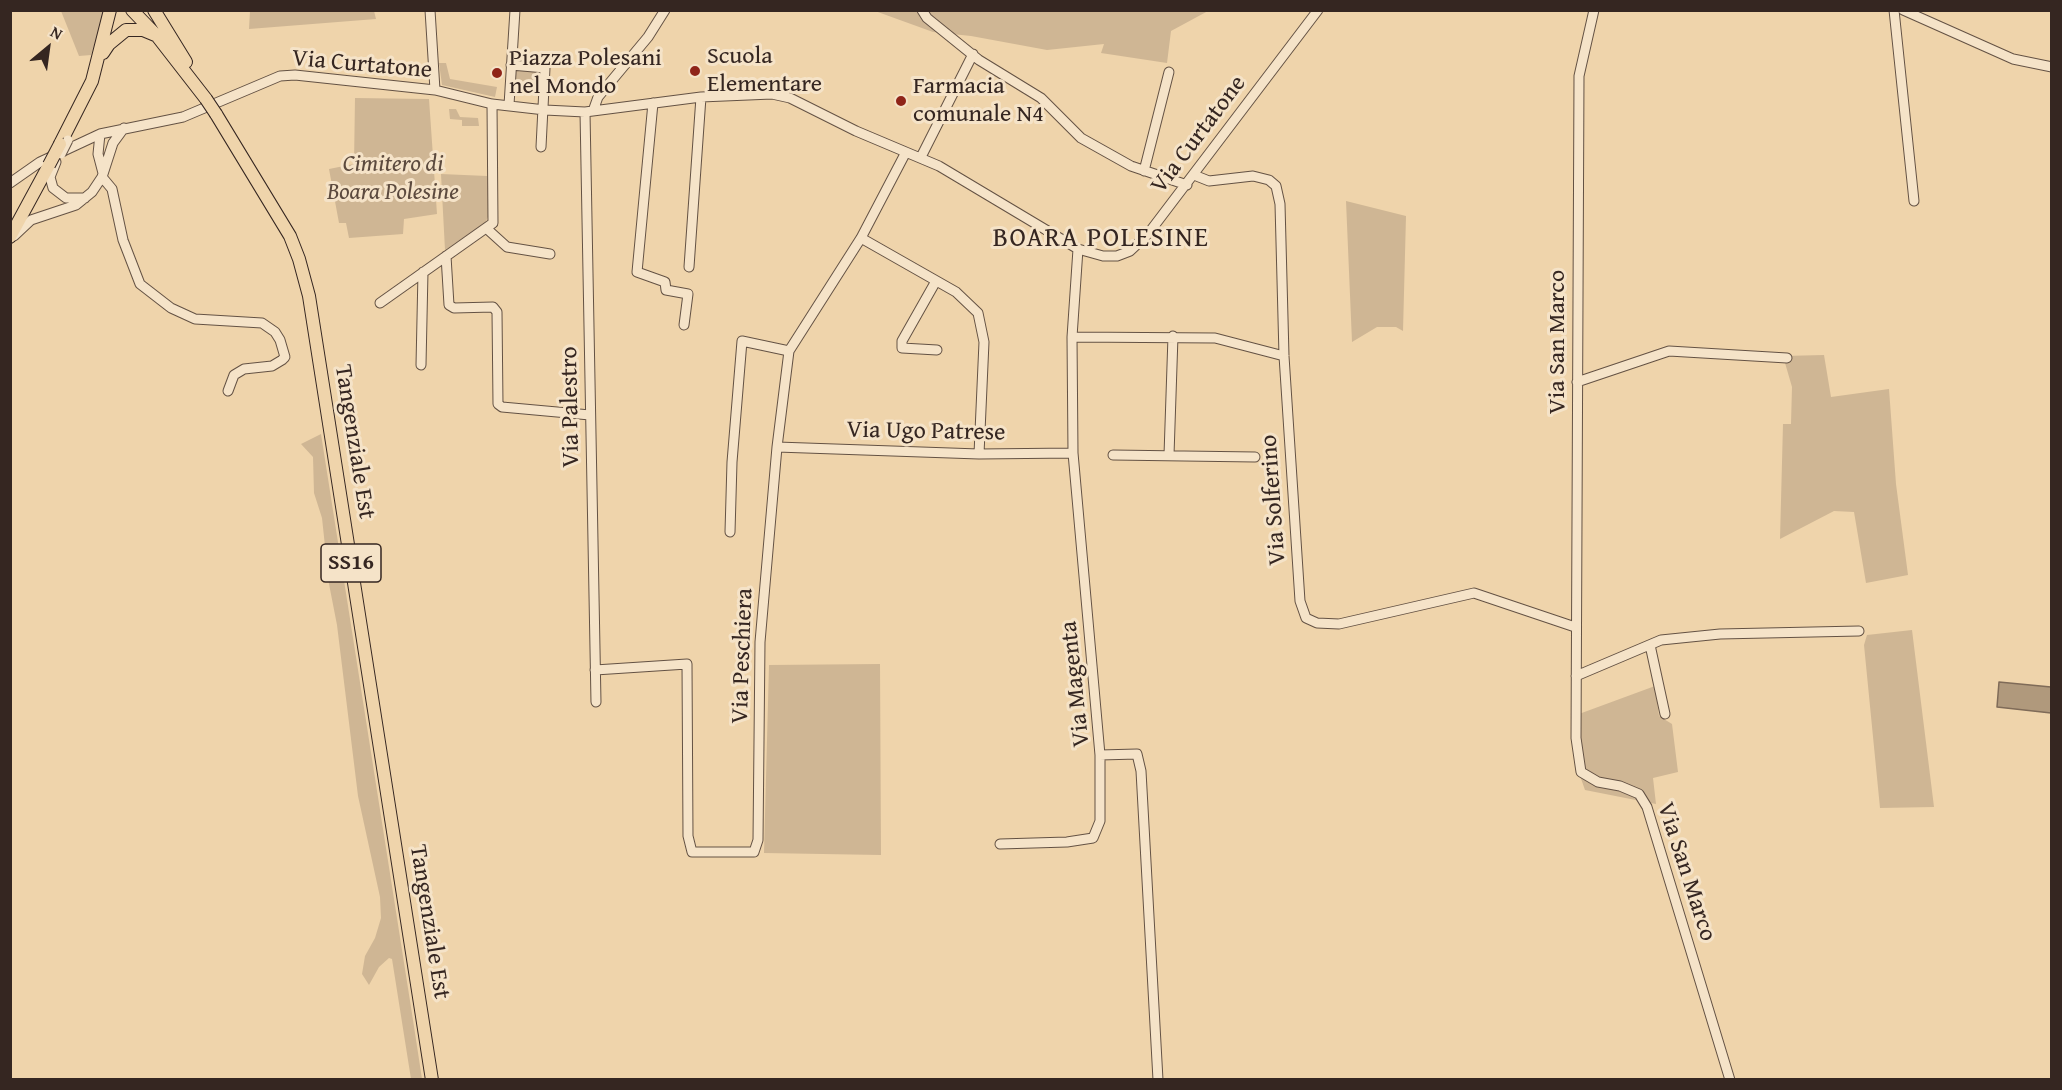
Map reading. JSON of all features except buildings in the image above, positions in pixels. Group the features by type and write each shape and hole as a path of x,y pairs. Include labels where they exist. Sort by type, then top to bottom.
{"main road":[{"path":"10,239 69,139 99,59 110,10"},
{"name":"Tangenziale Est","path":"132,10 157,36 198,87 282,220 299,259 309,296 432,1080"},
{"name":"Tangenziale Est","path":"154,13 183,56 198,87"},
{"path":"99,59 109,44 126,30 143,30 157,36"}],"street":[{"path":"430,10 435,90"},
{"path":"508,105 515,10"},
{"path":"589,111 648,37 665,10"},
{"path":"922,10 927,18 973,54 1041,98 1081,138 1144,171 1187,185"},
{"name":"Via Curtatone","path":"10,183 69,139 183,117 280,76 295,75 435,90 492,104 541,110 589,111 753,93 790,98 856,131 921,157 1078,249 1103,256 1117,256 1130,251 1148,234 1318,10"},
{"name":"Via San Marco","path":"1594,10 1579,76 1576,738 1581,772 1598,782 1620,786 1639,794 1647,807 1730,1080"},
{"path":"1894,10 1914,201"},
{"path":"1903,10 2013,59 2052,67"},
{"path":"921,157 973,54"},
{"path":"511,65 545,68 541,110 541,147"},
{"path":"1144,171 1169,72"},
{"path":"689,267 701,97"},
{"path":"653,103 638,272 665,282 666,290 688,294 684,325"},
{"path":"380,303 493,223 492,104"},
{"name":"Via Palestro","path":"589,111 590,415 596,702"},
{"path":"10,239 31,220 76,205 85,198 102,175 109,153 124,128"},
{"path":"100,134 109,153"},
{"path":"100,134 98,154 102,175 112,189 123,240 140,284 171,308 195,319 262,323 274,332 284,348 282,360 272,366 244,369 234,375 228,391"},
{"path":"69,139 98,154"},
{"name":"Via Peschiera","path":"595,670 687,664 688,836 692,852 753,852 758,840 760,642 777,447 789,351 861,238 906,152"},
{"path":"53,163 50,177 53,188 66,198 85,198"},
{"name":"Via Solferino","path":"1194,176 1205,181 1253,176 1269,180 1276,186 1280,204 1284,356 1300,601 1306,618 1317,623 1339,624 1474,593 1575,627"},
{"path":"486,228 507,247 550,254"},
{"path":"861,238 966,299 978,313 983,328 979,454"},
{"name":"Via Magenta","path":"1078,249 1072,337 1073,453 1100,755 1137,754 1142,771 1158,1080"},
{"path":"446,256 448,305 454,308 493,307 497,312 498,404 502,407 590,415"},
{"path":"421,366 423,272"},
{"path":"936,281 902,341 902,348 936,350"},
{"path":"1169,456 1173,336"},
{"path":"1072,337 1215,338 1284,356"},
{"path":"730,532 732,462 742,341 789,351"},
{"path":"1577,382 1669,351 1787,358"},
{"name":"Via Ugo Patrese","path":"777,447 979,454 1073,453"},
{"path":"1113,455 1255,457"},
{"path":"1576,676 1661,640 1720,634 1859,631"},
{"path":"1650,645 1665,714"},
{"path":"1000,844 1067,842 1093,838 1100,821 1100,755"}],"green space":[{"path":"61,11 105,11 91,55 79,56"},
{"path":"250,11 374,11 376,19 249,29"},
{"path":"875,11 1208,11 1171,31 1167,63 1101,53 1104,44 1047,50 971,36 933,32"},
{"path":"439,63 446,63 450,79 497,87 495,97 442,85"},
{"path":"515,70 541,73 540,93 513,89"},
{"name":"Cimitero di Boara Polesine","path":"355,98 429,99 437,214 404,219 403,234 349,238 346,223 339,223 329,169 354,164"},
{"path":"449,109 456,109 460,117 478,118 479,126 462,126 462,120 450,119"},
{"path":"441,174 487,176 490,213 485,223 445,250"},
{"path":"1346,201 1406,216 1403,331 1396,327 1377,327 1352,342"},
{"path":"1824,355 1831,397 1889,389 1896,484 1908,575 1866,583 1854,512 1834,511 1780,539 1783,424 1791,424 1792,387 1783,356"},
{"path":"321,434 422,1079 411,1079 392,959 389,958 379,967 369,985 362,974 365,956 375,938 381,918 380,897 358,796 322,518 314,493 313,457 301,444"},
{"path":"1912,630 1934,807 1880,808 1864,645 1867,635"},
{"path":"880,664 881,855 764,853 769,665"},
{"path":"1655,686 1659,716 1672,724 1678,772 1653,778 1656,804 1585,790 1578,770 1579,714"}],"shaded area":[{"path":"1999,682 2051,687 2051,713 1997,707"}],"place":[{"name":"Scuola Elementare","path":"695,71"},
{"name":"Piazza Polesani nel Mondo","path":"497,73"},
{"name":"Farmacia comunale N4","path":"901,101"}],"district":[{"name":"BOARA POLESINE","path":"1101,239"}]}
